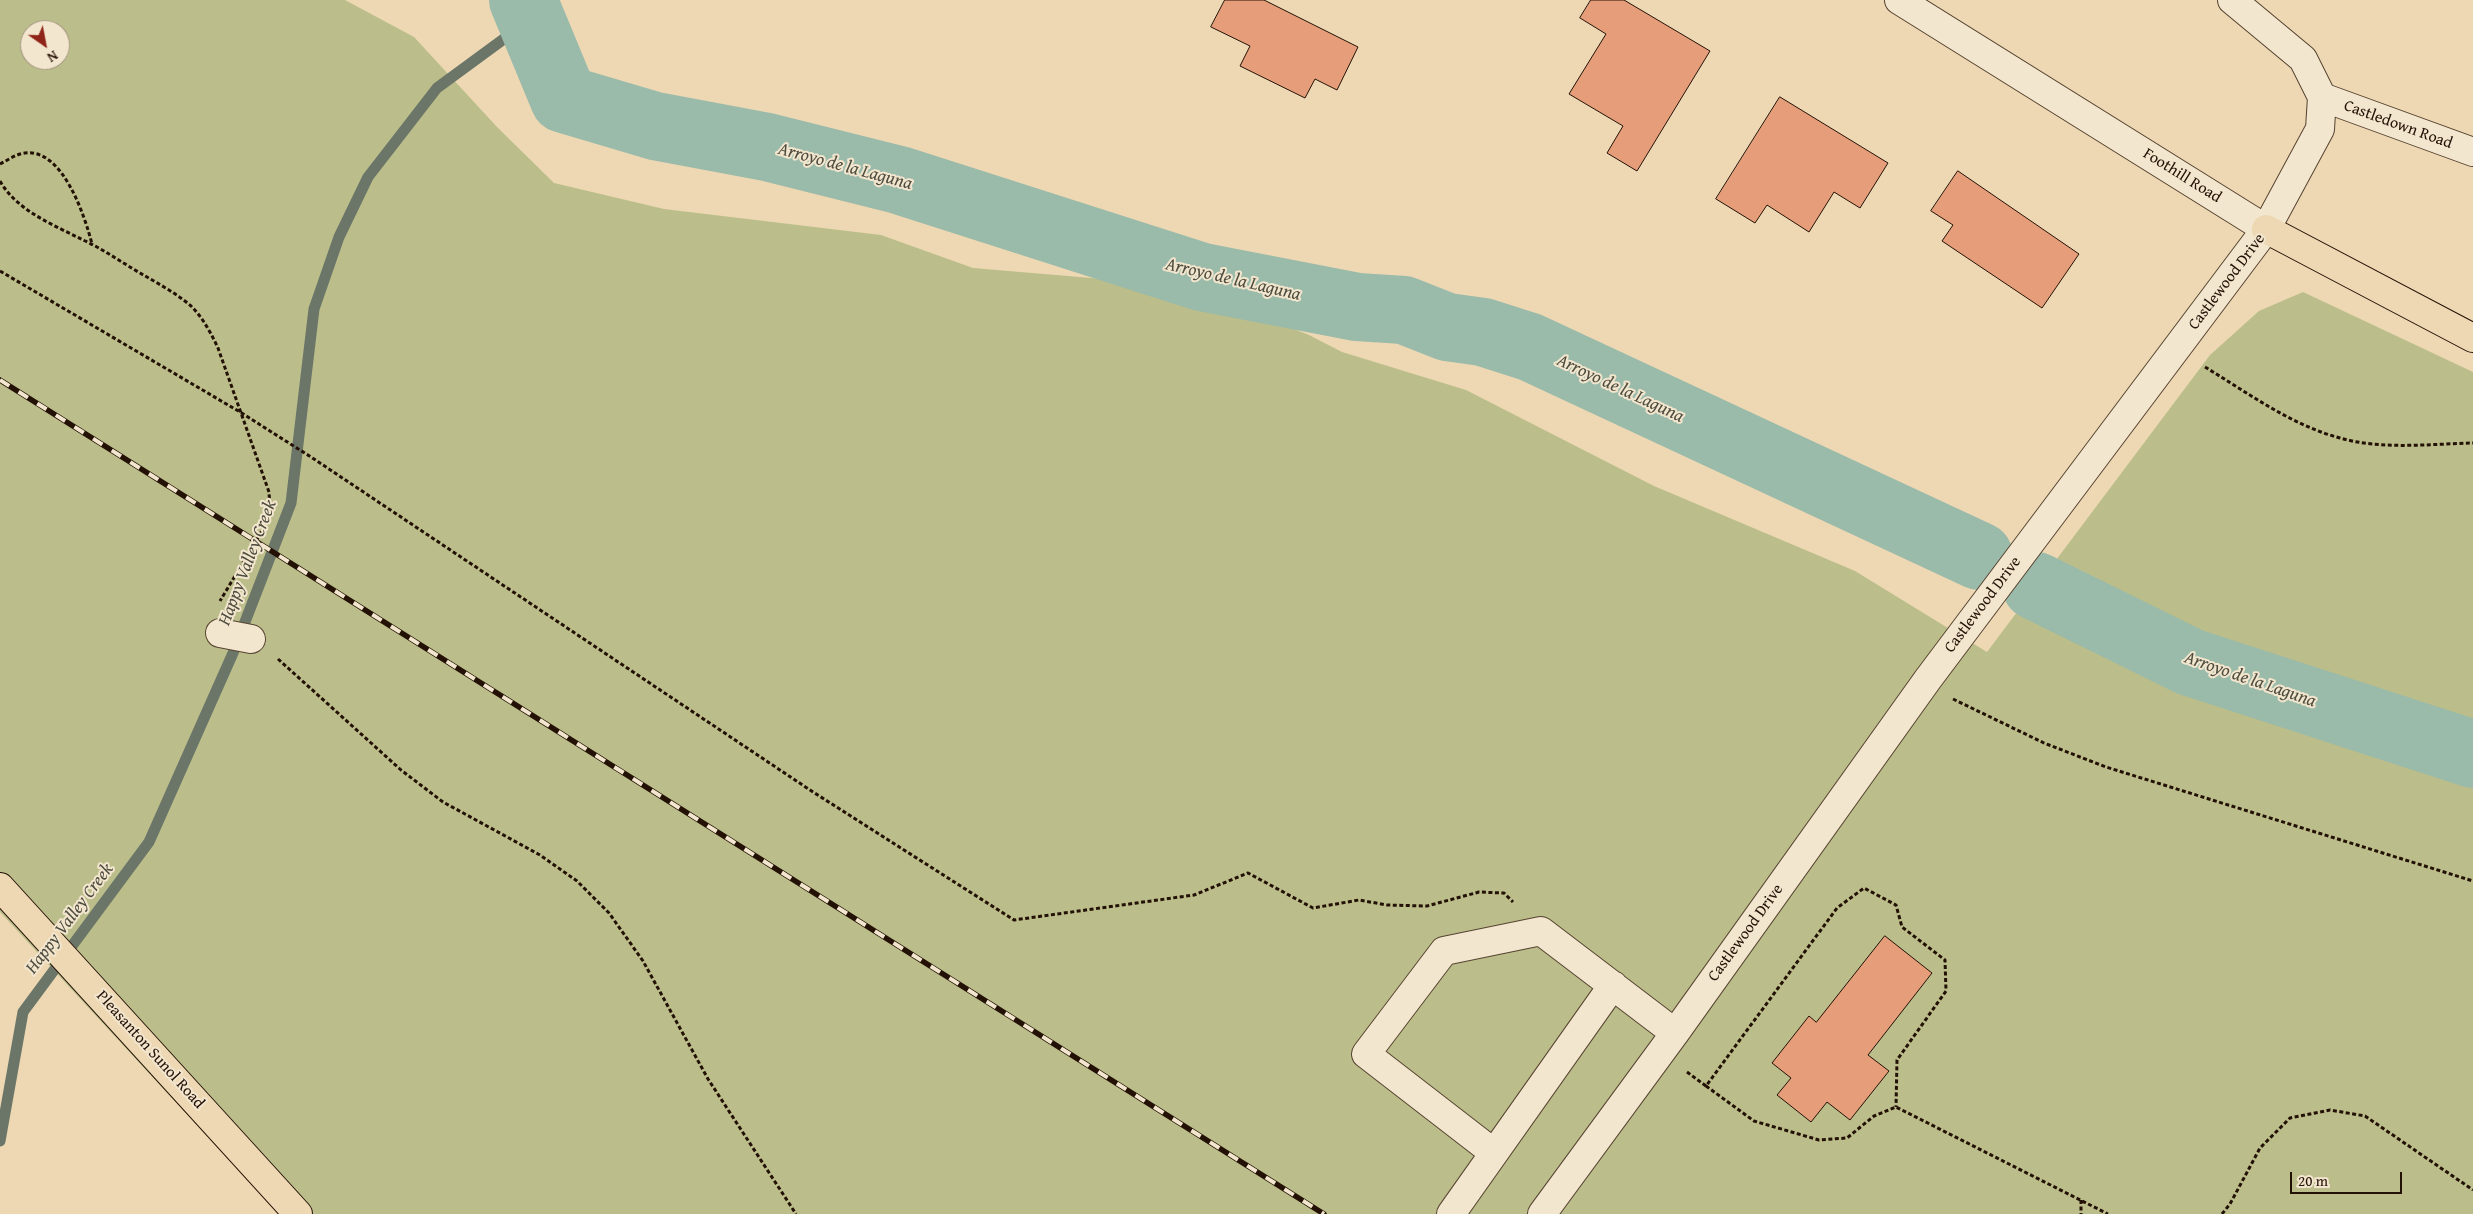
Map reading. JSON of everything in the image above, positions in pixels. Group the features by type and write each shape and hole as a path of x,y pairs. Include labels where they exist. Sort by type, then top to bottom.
{"main road":[{"name":"Foothill Road","path":"2266,229 2473,338"},
{"name":"Pleasanton Sunol Road","path":"2,890 298,1214"}],"street":[{"name":"Foothill Road","path":"1899,0 2266,229"},
{"path":"2232,0 2303,59 2322,97"},
{"name":"Castlewood Drive","path":"1542,1214 1926,681 2266,229 2320,129 2322,97"},
{"name":"Castledown Road","path":"2322,97 2473,152"},
{"path":"220,633 251,640"},
{"path":"1494,1153 1366,1054 1444,951 1541,932 1614,985 1667,1043"},
{"path":"1451,1214 1614,985"}],"path":[{"path":"0,164 26,153 39,154 50,161 76,196 85,215 92,244"},
{"path":"0,181 4,188 20,204 48,223 92,244 173,293 191,307 207,326 218,348 269,492 270,509 266,524 213,613 212,624 220,633"},
{"path":"0,271 240,412 312,457 814,792 1014,920 1194,895 1248,873 1314,908 1359,900 1387,905 1427,906 1479,892 1504,893 1541,932"},
{"path":"2176,350 2300,424 2341,439 2375,444 2473,444"},
{"path":"251,640 265,647 401,770 443,802 540,855 577,881 609,913 643,961 708,1079 796,1214"},
{"path":"1926,681 1965,706 2044,743 2106,767 2473,881"},
{"path":"1706,1086 1837,908 1864,888 1896,905 1902,927 1945,960 1946,990 1897,1060 1896,1107"},
{"path":"1667,1043 1706,1086 1754,1121 1820,1140 1847,1138 1874,1116 1896,1107 2108,1214"},
{"path":"2222,1214 2230,1204 2260,1148 2290,1118 2330,1110 2365,1116 2473,1190"},
{"path":"2081,1200 2081,1214"}],"green space":[{"path":"0,0 345,0 414,37 497,127 554,183 664,209 881,235 973,268 1162,284 1253,313 1309,335 1342,352 1466,390 1654,486 1855,571 1987,652 2210,355 2259,311 2303,292 2473,372 2473,1214 279,1214 0,912"}],"building":[{"path":"1225,0 1264,0 1358,47 1337,90 1315,79 1305,98 1240,66 1250,46 1211,27"},
{"path":"1591,0 1624,0 1710,51 1637,171 1607,153 1623,126 1569,94 1606,34 1580,18"},
{"path":"1780,97 1888,163 1860,208 1834,192 1809,232 1767,205 1755,223 1716,199"},
{"path":"1958,171 2079,254 2042,308 1942,241 1953,225 1931,211"},
{"path":"1885,936 1932,973 1868,1055 1889,1071 1850,1120 1827,1102 1811,1122 1777,1095 1791,1078 1772,1063 1809,1016 1816,1022"}],"waterway":[{"name":"Arroyo de la Laguna","path":"523,0 564,99 655,126 767,147 899,180 1202,277 1357,307 1404,310 1447,327 1483,332 1530,347 1979,556"},
{"name":"Happy Valley Creek","path":"0,1141 23,1012 149,842 233,653 291,503 314,309 339,237 368,177 437,88 531,19"},
{"name":"Arroyo de la Laguna","path":"2036,586 2190,662 2473,754"}],"railway":[{"path":"0,380 1324,1214"}]}
